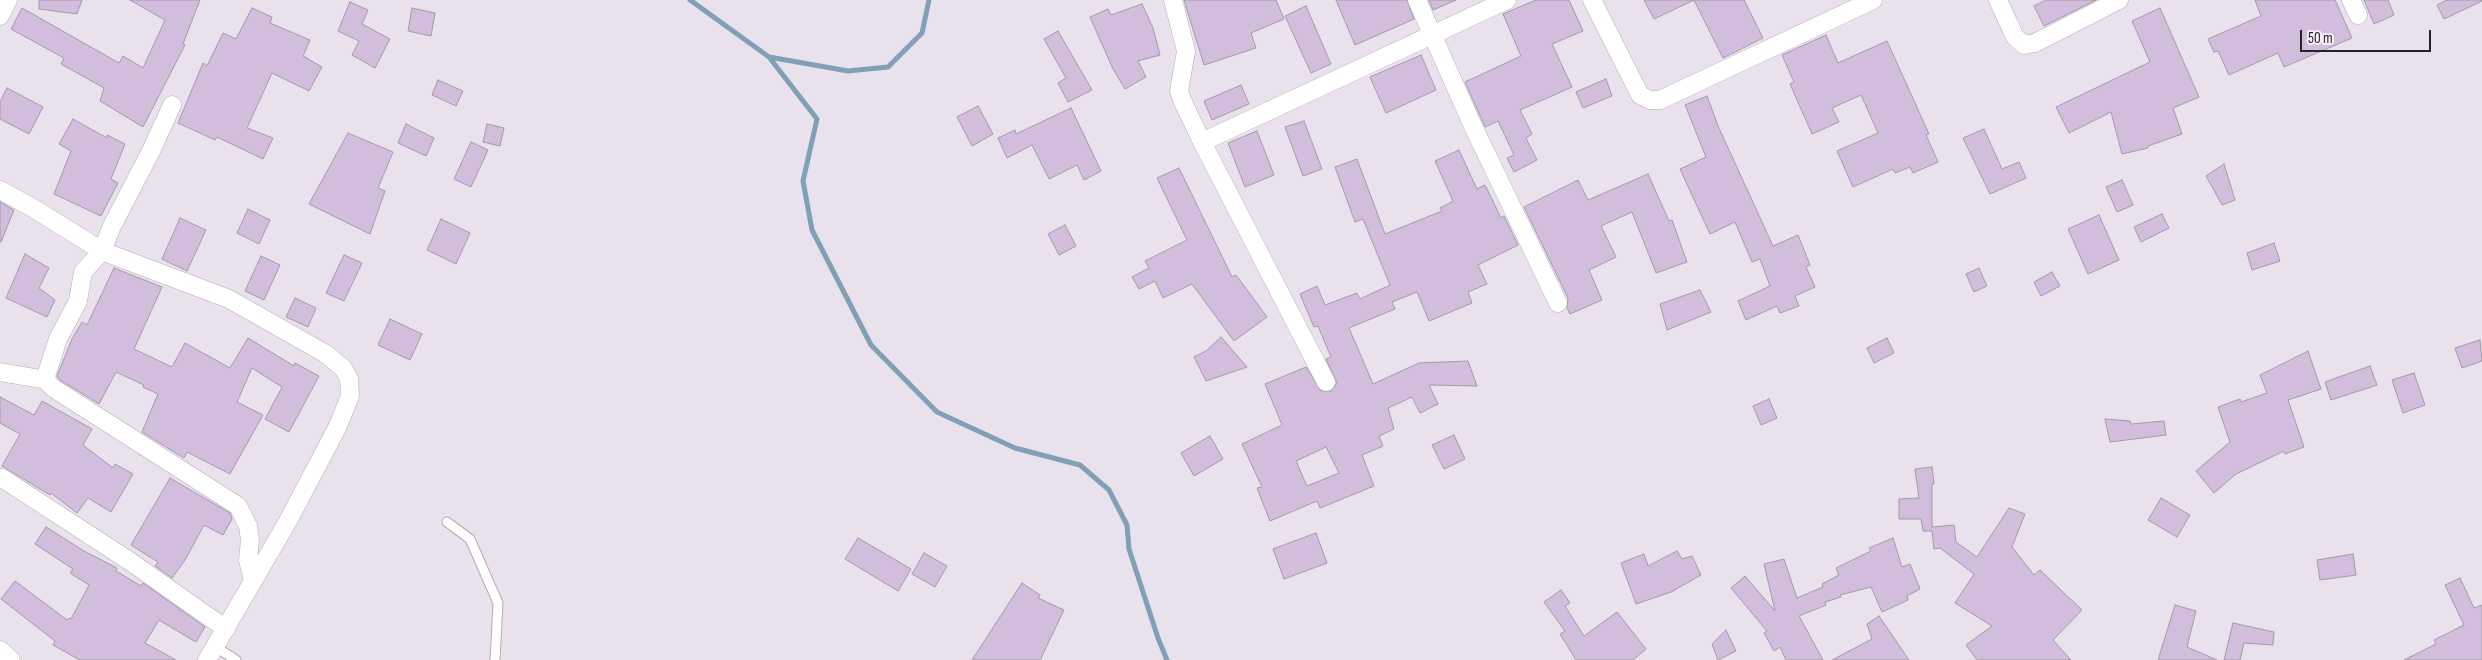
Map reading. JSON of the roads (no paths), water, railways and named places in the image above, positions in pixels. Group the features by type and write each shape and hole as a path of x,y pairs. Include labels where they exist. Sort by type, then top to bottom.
{"street":[{"path":"0,16 8,0"},
{"path":"1173,0 1186,51 1179,91 1202,142 1326,382"},
{"path":"1417,0 1501,187 1558,303"},
{"path":"1202,142 1507,0"},
{"path":"1592,0 1640,95 1650,100 1660,100 1873,0"},
{"path":"1998,0 2015,37 2024,45 2035,43 2119,0"},
{"path":"172,105 151,151 112,226 102,251 83,272 78,301 58,339 46,373 47,380 53,388 238,506 248,526 250,540 248,560 253,580"},
{"path":"0,190 102,251 229,299 326,354 343,368 349,380 350,396 338,426 226,629 210,653"},
{"path":"0,372 47,380"},
{"path":"2,478 131,562 226,629"},
{"path":"0,650 11,660"}],"lane":[{"path":"447,522 470,539 498,603 496,660"},
{"path":"210,653 236,660"}],"waterway":[{"path":"690,0 769,57 817,119 803,181 812,230 871,345 937,412 1015,448 1080,465 1109,490 1127,525 1129,549 1167,660"},
{"path":"769,57 848,71 888,67 922,33 929,0"}]}
